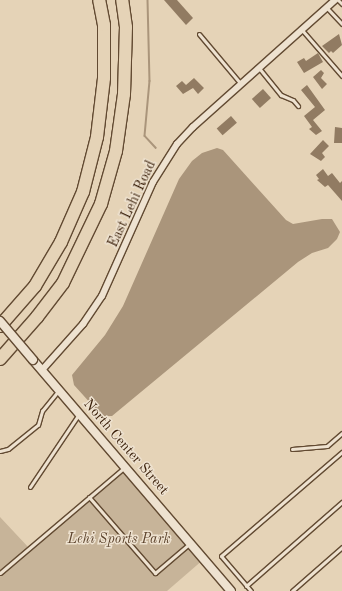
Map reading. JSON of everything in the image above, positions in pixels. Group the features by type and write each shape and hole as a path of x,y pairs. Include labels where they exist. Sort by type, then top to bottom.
{"highway":[{"path":"0,326 35,286 61,242 83,192 97,137 104,78 104,25 99,0"},
{"path":"0,359 37,317 62,283 101,204 116,151 124,94 126,27 122,0"}],"street":[{"name":"East Lehi Road","path":"42,370 79,329 102,296 165,160 186,134 335,0"},
{"name":"North Center Street","path":"0,321 231,591"}],"lane":[{"path":"338,0 342,4"},
{"path":"327,8 342,24"},
{"path":"302,30 342,76"},
{"path":"199,34 241,84"},
{"path":"259,68 281,95 293,100 298,106"},
{"path":"0,451 8,449 38,425 42,410 59,389"},
{"path":"30,487 80,414"},
{"path":"292,449 326,446 342,433"},
{"path":"251,591 221,556 342,452"},
{"path":"0,573 125,467"},
{"path":"89,497 154,573 190,543"},
{"path":"246,586 342,502"},
{"path":"292,591 342,547"}],"green space":[{"name":"Lehi Sports Park","path":"125,467 204,559 167,591 0,591 0,517 29,548"}],"shaded area":[{"path":"217,148 223,150 286,220 293,224 322,219 332,219 340,232 337,239 328,248 312,253 298,262 112,416 102,416 74,385 72,375 105,335 123,306 179,179 192,161 202,153"}],"building":[{"path":"164,0 177,0 193,18 186,25"},
{"path":"339,34 342,45 333,53 331,51 329,53 322,46"},
{"path":"318,53 323,62 304,73 297,62 304,58 306,61"},
{"path":"321,70 324,73 321,78 327,84 322,89 313,77"},
{"path":"194,78 204,88 198,94 193,88 183,94 176,86 182,81 186,85"},
{"path":"307,85 325,110 313,120 322,131 316,135 309,129 312,127 304,116 315,107 301,90"},
{"path":"263,89 271,98 260,108 252,99"},
{"path":"231,116 237,123 223,135 217,128"},
{"path":"335,127 342,128 342,143 334,143"},
{"path":"323,140 329,146 322,153 325,157 321,161 310,154"},
{"path":"323,169 328,176 332,173 340,183 342,181 342,201 328,185 325,187 317,180 319,179 316,175"}],"waterway":[{"path":"148,0 150,81 145,136 156,148"}]}
